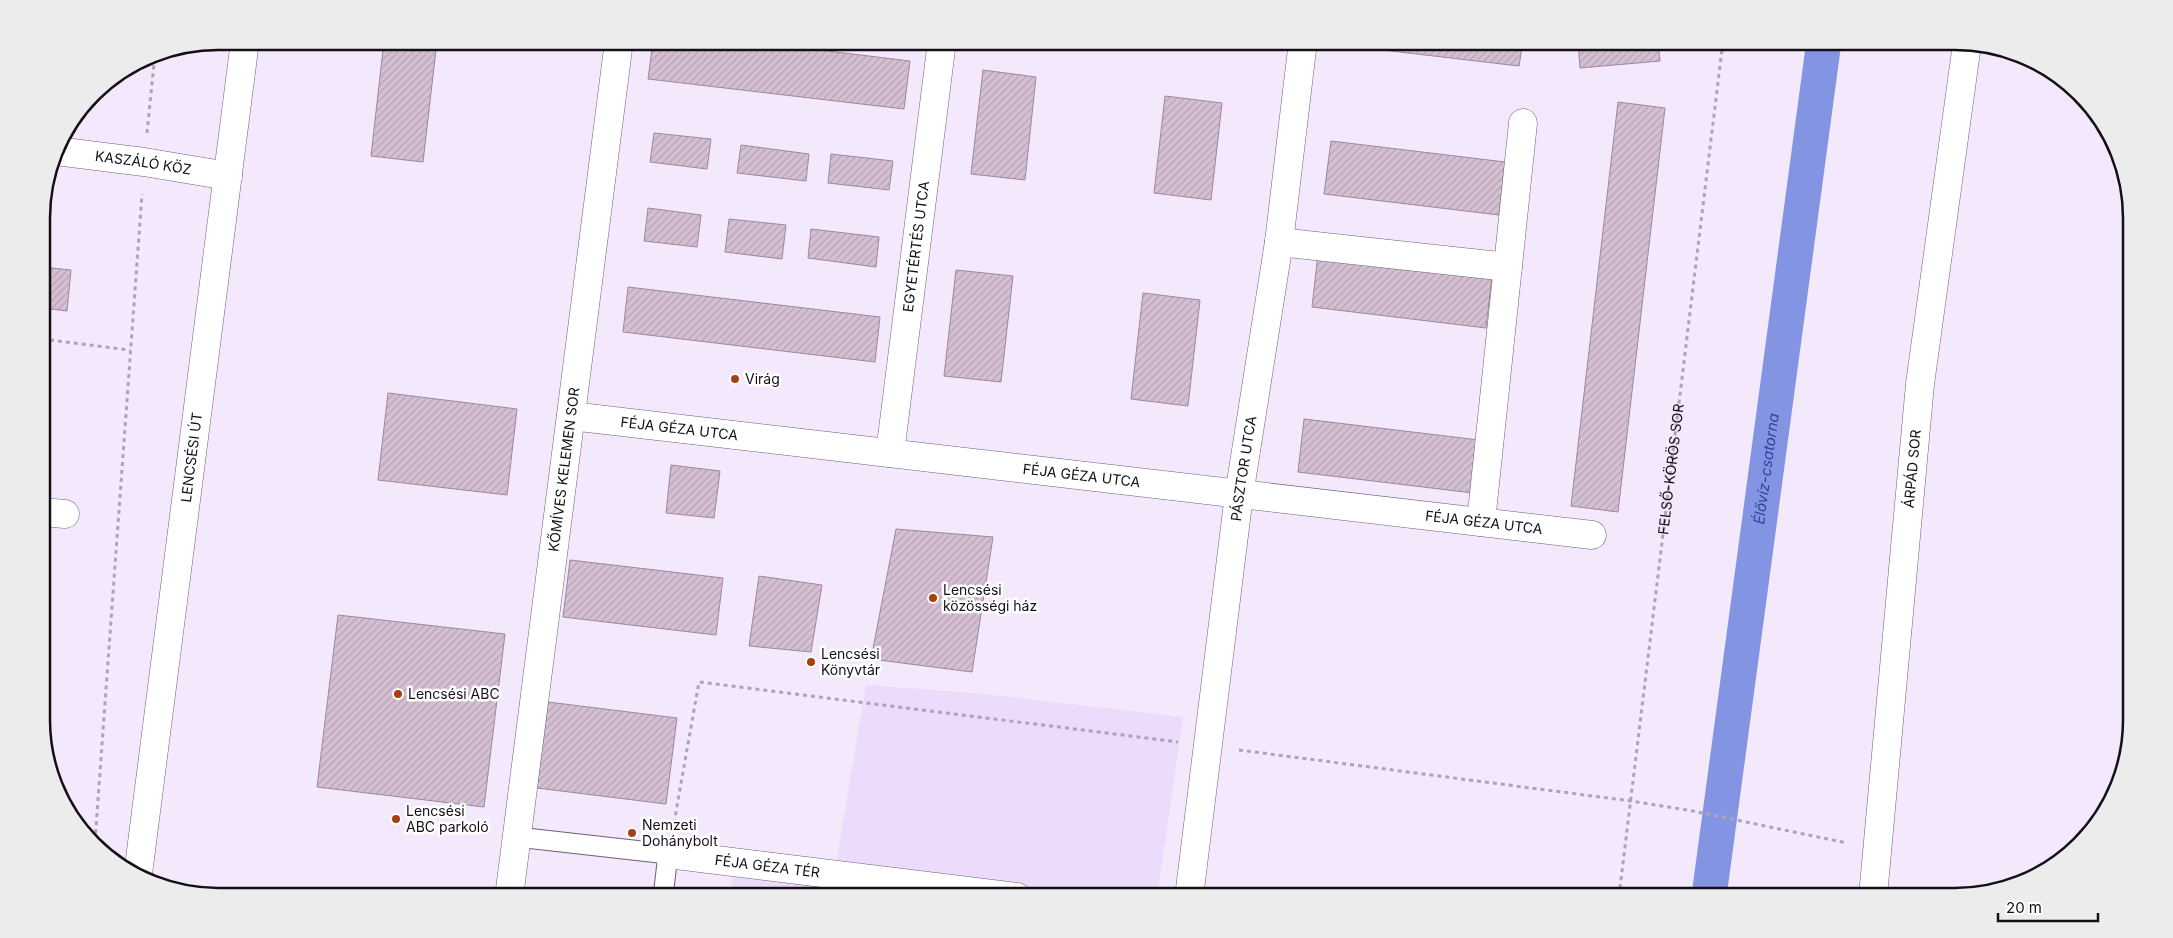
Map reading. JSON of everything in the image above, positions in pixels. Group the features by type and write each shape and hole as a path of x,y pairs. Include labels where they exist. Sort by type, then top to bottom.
{"street":[{"name":"LENCSÉSI ÚT","path":"139,868 244,50"},
{"name":"KŐMÍVES KELEMEN SOR","path":"510,888 617,50"},
{"name":"EGYETÉRTÉS UTCA","path":"890,453 941,50"},
{"name":"PÁSZTOR UTCA","path":"1190,888 1239,495 1280,242 1303,50"},
{"name":"ÁRPÁD SOR","path":"1874,888 1920,384 1967,50"},
{"path":"1481,522 1523,123"},
{"name":"KASZÁLÓ KÖZ","path":"64,152 144,162 228,176"},
{"path":"1280,242 1508,267"},
{"name":"FÉJA GÉZA UTCA","path":"571,416 1592,535"},
{"name":"FÉJA GÉZA TÉR","path":"668,854 944,888"}],"lane":[{"name":"FÉJA GÉZA TÉR","path":"517,837 668,854"},
{"path":"664,888 668,854"}],"path":[{"name":"FELSŐ-KÖRÖS SOR","path":"1620,888 1722,50"},
{"path":"95,835 144,162 154,63"},
{"path":"50,339 130,350"},
{"path":"668,854 700,682 1631,801 1692,811 1877,850"}],"shaded area":[{"path":"866,685 974,693 1183,717 1158,888 731,888 733,877 832,887"}],"building":[{"path":"383,50 436,50 423,162 371,156"},
{"path":"652,50 819,50 910,61 904,109 648,79"},
{"path":"1383,50 1522,50 1519,66"},
{"path":"1579,50 1659,50 1660,61 1580,68"},
{"path":"983,70 1036,77 1025,180 971,174"},
{"path":"1165,96 1222,103 1211,200 1154,193"},
{"path":"1618,102 1665,108 1618,512 1571,506"},
{"path":"654,133 711,139 707,169 650,162"},
{"path":"1331,141 1505,162 1499,215 1324,194"},
{"path":"741,145 809,154 806,181 737,173"},
{"path":"831,154 893,161 889,190 828,183"},
{"path":"648,208 701,215 697,247 644,241"},
{"path":"729,219 786,225 782,259 725,252"},
{"path":"811,229 879,237 876,267 808,258"},
{"path":"1318,254 1492,275 1486,328 1312,307"},
{"path":"50,268 71,270 67,311 50,309"},
{"path":"956,270 1013,276 1001,382 944,376"},
{"path":"628,287 880,317 875,362 623,332"},
{"path":"1143,293 1200,300 1188,406 1131,399"},
{"path":"388,393 517,409 507,495 378,480"},
{"path":"1304,419 1479,440 1473,493 1298,472"},
{"path":"671,465 720,471 714,518 666,513"},
{"name":"Lencsési közösségi ház","path":"896,529 993,537 972,672 871,659"},
{"path":"570,560 723,578 716,635 563,617"},
{"path":"759,576 822,585 811,652 749,646"},
{"path":"338,615 505,634 484,807 317,787"},
{"path":"548,702 677,718 666,804 537,788"}],"waterway":[{"name":"Élővíz-csatorna","path":"1710,888 1823,50"}],"place":[{"name":"Virág","path":"735,379"},
{"name":"Lencsési közösségi ház","path":"933,598"},
{"name":"Lencsési Könyvtár","path":"811,662"},
{"name":"Lencsési ABC","path":"398,694"},
{"name":"Lencsési ABC parkoló","path":"396,819"},
{"name":"Nemzeti Dohánybolt","path":"632,833"}]}
